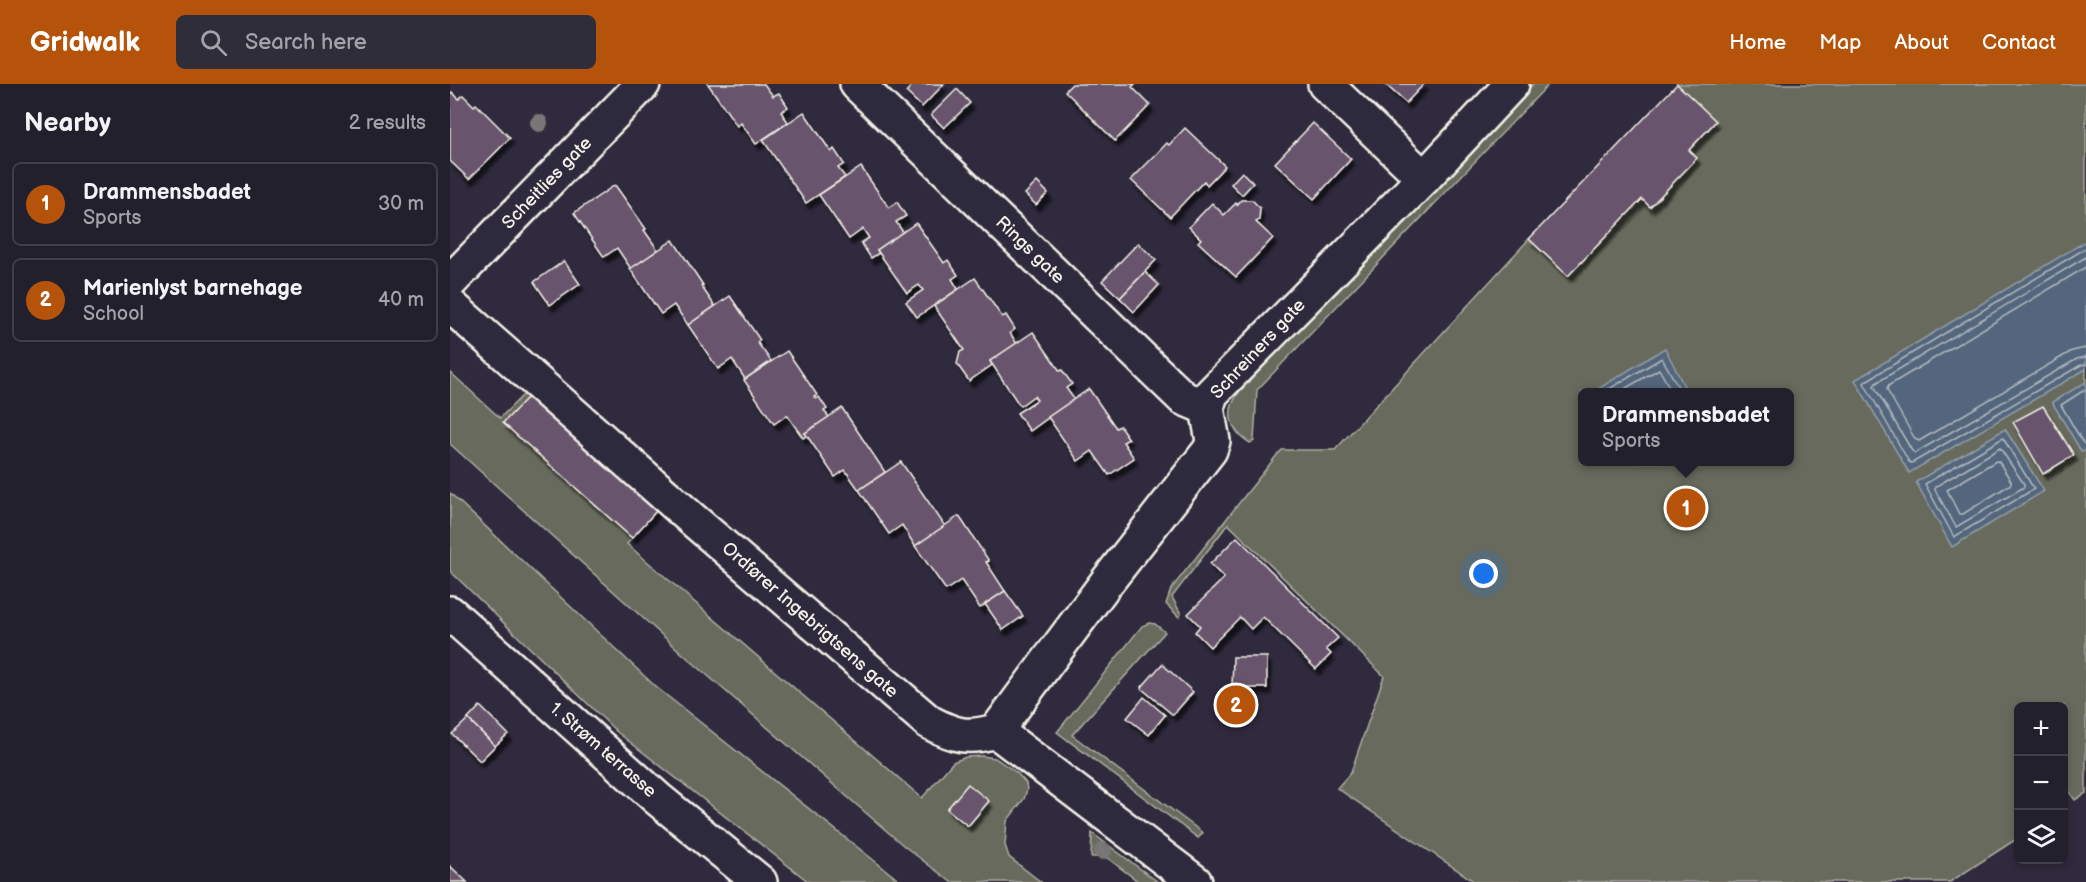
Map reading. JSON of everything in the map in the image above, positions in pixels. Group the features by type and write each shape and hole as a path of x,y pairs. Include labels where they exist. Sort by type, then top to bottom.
{"street":[{"name":"Scheitlies gate","path":"450,282 643,84"},
{"name":"Rings gate","path":"857,84 1184,398 1207,408"},
{"path":"1325,84 1424,178"},
{"name":"Schreiners gate","path":"996,731 1106,583 1210,450 1213,441 1207,408 1211,394 1424,178 1512,84"},
{"name":"Ordfører Ingebrigtsens gate","path":"450,305 692,519 929,722 960,735 976,737 996,731"},
{"name":"1. Strøm terrasse","path":"450,613 658,799 760,882"},
{"path":"996,731 1195,882"}],"green space":[{"path":"1533,84 1549,84 1257,390 1254,441 1250,443 1243,438 1231,420 1232,406 1240,391"},
{"path":"1677,84 2086,84 2086,793 2075,800 2068,790 2068,702 2014,702 2014,841 1950,882 1475,882 1337,788 1351,772 1384,676 1228,524 1172,597 1181,614 1179,617 1166,604 1171,589 1277,455 1282,450 1335,450 1529,239 1568,276 1642,199 1650,206 1696,158 1689,150 1716,121"},
{"path":"450,372 500,418 527,391 531,394 504,423 632,538 627,544 922,798 953,762 966,757 995,758 1017,773 1026,783 1027,790 1024,799 1007,821 1005,845 1009,857 1041,882 951,882 904,846 684,655 450,444"},
{"path":"450,493 656,687 901,882 809,882 617,732 450,571"},
{"path":"1149,623 1155,624 1165,632 1072,735 1203,833 1198,838 1057,732 1142,626"},
{"path":"1092,833 1158,882 1139,882 1106,857 1091,857"}],"water":[{"path":"2086,241 2086,369 1909,473 1855,380"},
{"path":"1665,348 1685,388 1600,388"},
{"path":"2086,382 2086,451 2081,451 2052,402"},
{"path":"2005,429 2044,491 1952,547 1916,482"}],"building":[{"path":"708,84 764,84 773,96 779,93 788,107 781,112 788,122 756,144 741,123 737,126"},
{"path":"913,84 944,84 922,107 906,92"},
{"path":"1072,84 1135,84 1132,87 1150,105 1115,141 1065,91"},
{"path":"1385,84 1424,84 1406,103"},
{"path":"1677,84 1716,121 1689,150 1697,158 1650,207 1642,199 1568,276 1529,239"},
{"path":"957,89 970,103 944,128 931,115"},
{"path":"452,92 459,99 463,95 474,106 476,104 510,138 469,179 450,161 450,95"},
{"path":"804,112 831,152 834,149 844,164 838,168 845,177 806,203 763,140"},
{"path":"1313,123 1351,159 1314,199 1275,163"},
{"path":"1185,128 1225,166 1207,185 1204,181 1170,217 1131,180"},
{"path":"861,167 889,208 897,202 906,216 896,222 903,232 877,250 879,253 871,258 861,243 869,238 863,229 849,239 819,195"},
{"path":"1242,172 1253,183 1242,195 1231,184"},
{"path":"1037,182 1048,193 1036,205 1025,194"},
{"path":"615,185 658,250 631,269 617,248 604,257 574,213"},
{"path":"1241,200 1252,200 1260,208 1259,220 1256,222 1273,238 1236,277 1198,242 1201,239 1189,227 1212,203 1224,215"},
{"path":"916,223 944,263 948,260 958,275 952,279 958,289 917,317 906,302 923,290 919,285 907,293 877,250"},
{"path":"673,240 715,306 688,325 674,305 661,314 630,269"},
{"path":"1138,243 1156,260 1120,298 1102,281"},
{"path":"564,261 580,284 550,305 534,282"},
{"path":"1145,272 1159,285 1134,312 1120,298"},
{"path":"975,278 1002,317 1006,315 1015,329 1010,333 1017,344 990,361 992,365 969,381 957,364 960,352 964,350 934,306"},
{"path":"730,296 760,340 757,342 771,361 745,379 732,359 718,369 688,325"},
{"path":"1033,332 1060,371 1062,370 1072,384 1066,388 1074,399 1030,431 1017,413 1037,400 1034,396 1020,406 990,361"},
{"path":"787,351 817,395 814,397 816,399 819,397 827,409 824,411 829,417 805,433 806,436 803,438 787,415 774,424 744,380"},
{"path":"1089,389 1116,428 1120,426 1129,439 1123,442 1134,458 1109,475 1092,451 1078,461 1048,417"},
{"path":"531,394 657,510 632,538 503,423"},
{"path":"2043,406 2074,455 2043,474 2013,422"},
{"path":"842,408 885,472 859,490 845,470 835,477 805,433"},
{"path":"901,462 945,526 915,546 902,525 889,534 859,490"},
{"path":"959,516 989,561 986,562 1005,591 980,608 961,580 946,590 915,546"},
{"path":"1237,537 1338,638 1326,649 1331,654 1316,669 1263,617 1251,629 1240,617 1210,647 1195,632 1200,626 1188,614 1224,578 1210,564"},
{"path":"1005,591 1023,616 1003,630 985,604"},
{"path":"1233,657 1267,657 1267,688 1232,688"},
{"path":"1162,664 1193,692 1173,715 1141,688"},
{"path":"1144,697 1165,715 1149,735 1127,718"},
{"path":"480,706 508,734 495,746 468,719"},
{"path":"468,719 495,746 480,761 452,734"},
{"path":"968,784 989,801 968,826 947,809"},
{"path":"450,866 467,882 450,882"}],"place":[{"name":"Drammensbadet","path":"1686,508"},
{"name":"Marienlyst barnehage","path":"1236,705"}]}
